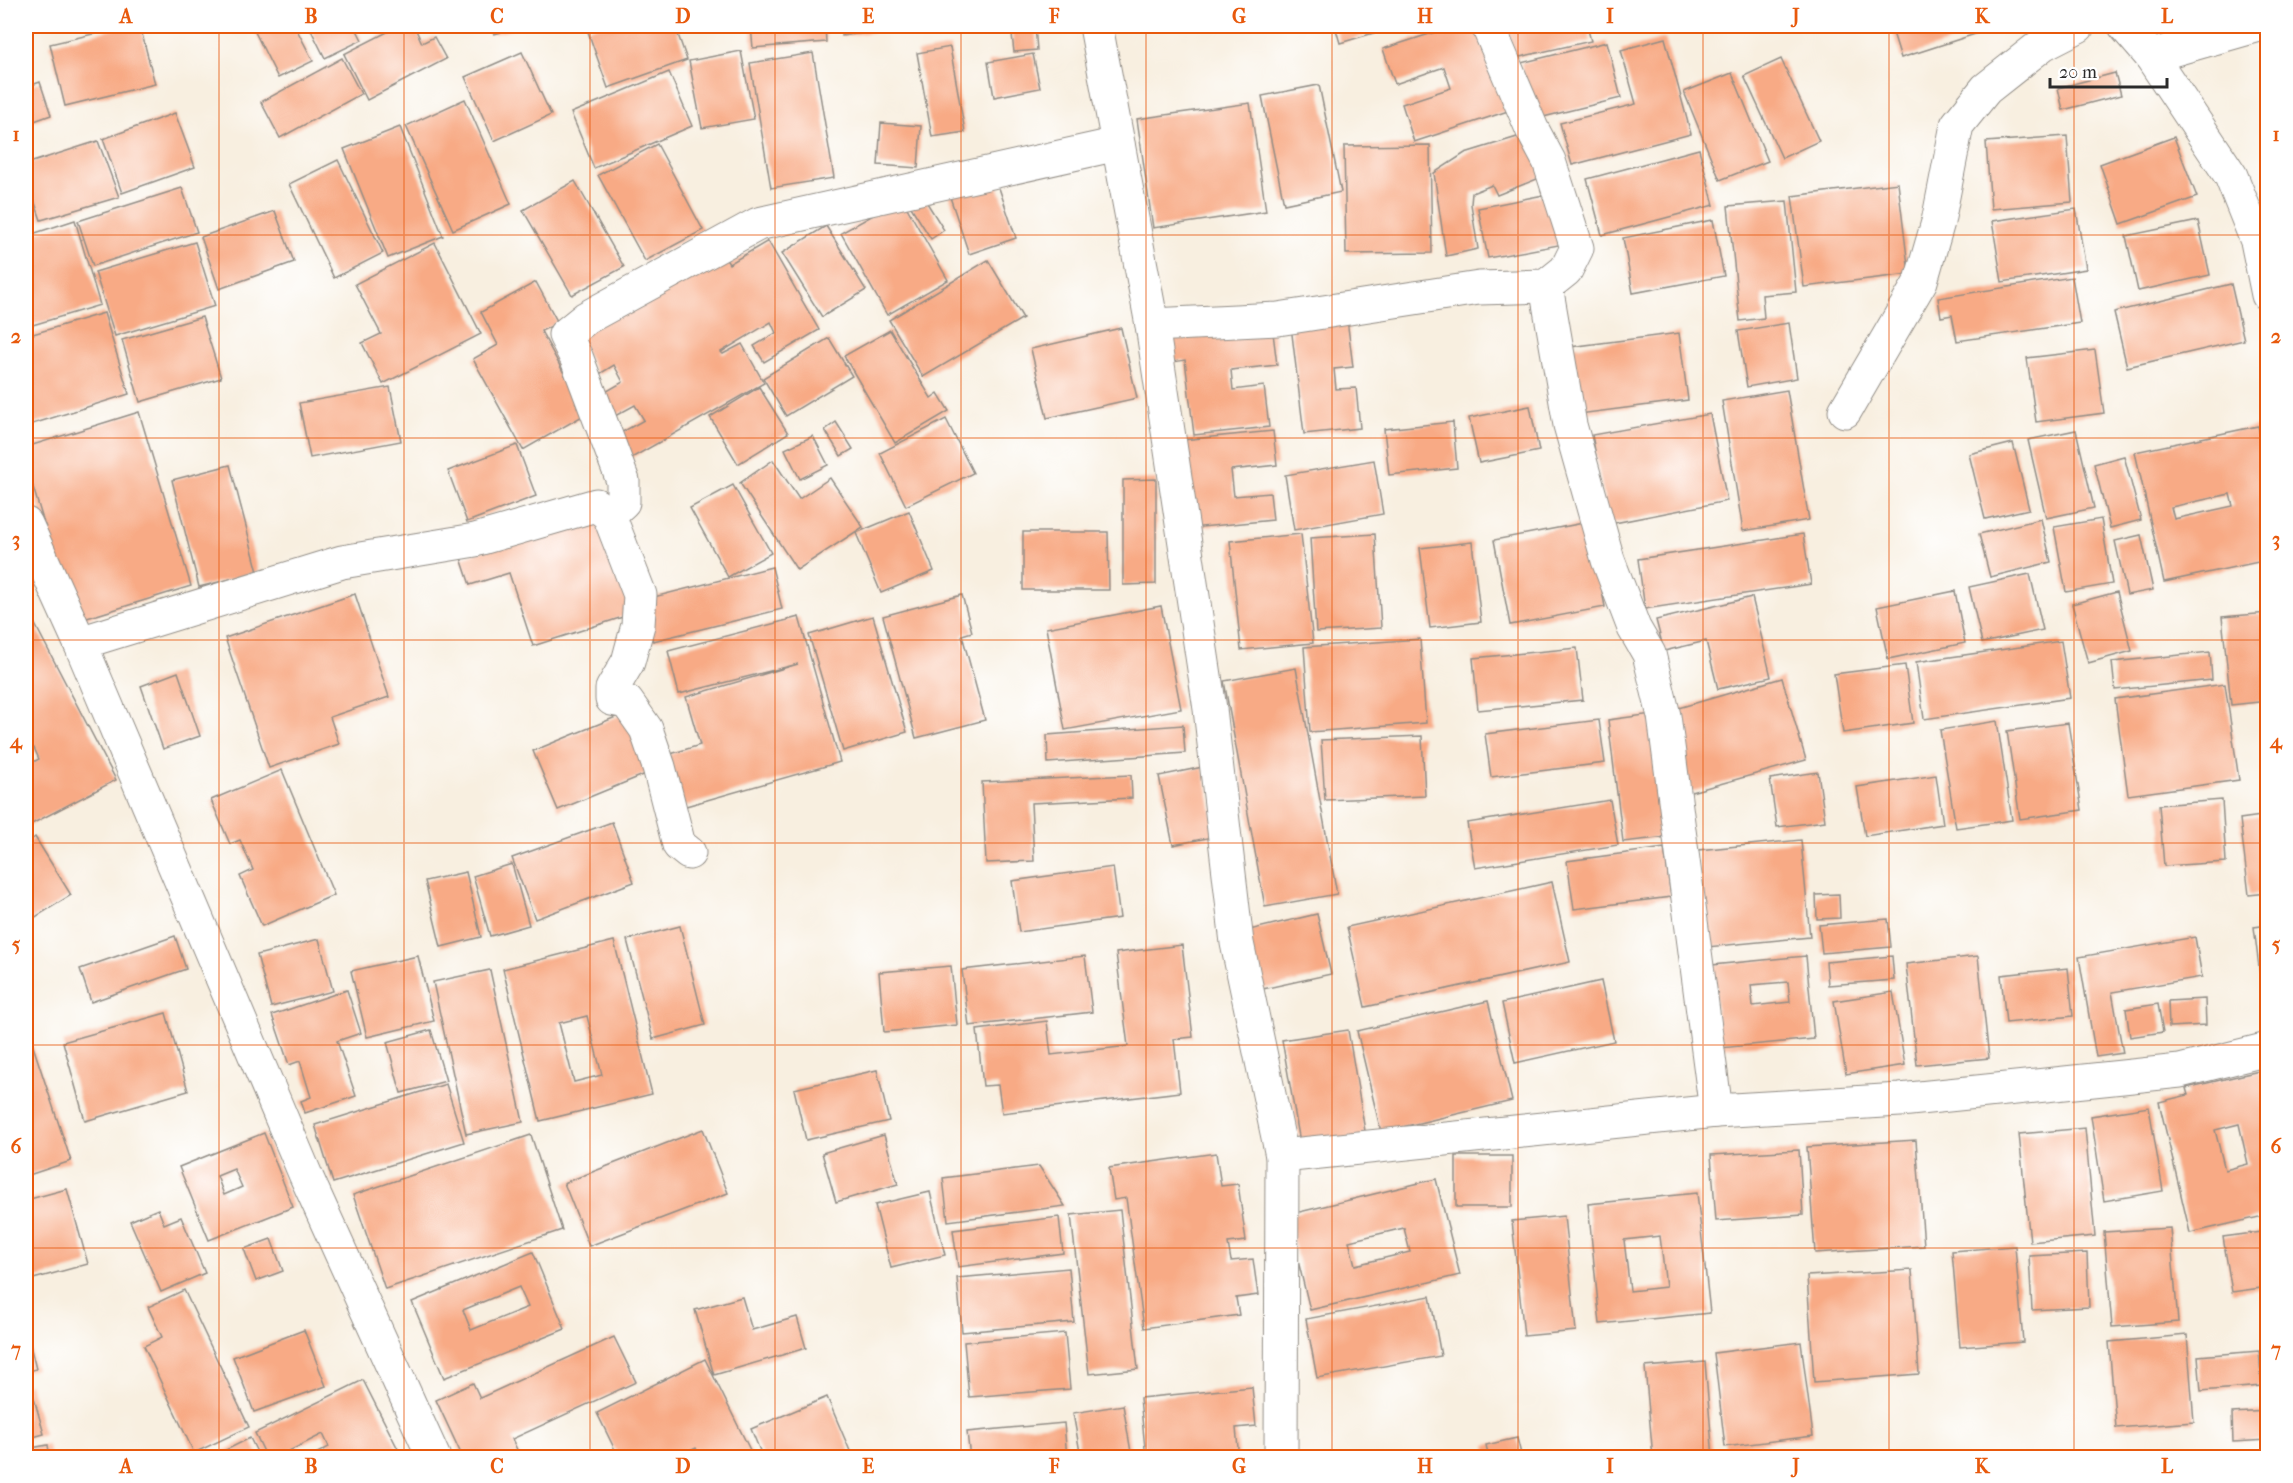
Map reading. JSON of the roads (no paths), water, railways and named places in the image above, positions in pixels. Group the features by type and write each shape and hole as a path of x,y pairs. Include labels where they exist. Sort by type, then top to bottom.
{"street":[{"path":"1095,26 1152,325 1210,709 1237,943 1282,1156 1281,1458"},
{"path":"1152,325 1278,319 1479,288 1546,286 1566,270 1577,248 1549,161 1532,129 1488,26"},
{"path":"1845,411 1921,280 1938,222 1957,124 1986,89 2043,44 2078,26"},
{"path":"2125,26 2151,56 2231,176 2257,241 2268,295"},
{"path":"2151,56 2256,26"},
{"path":"609,515 623,502 623,482 577,359 565,335 586,318 758,224 1118,144"},
{"path":"1546,286 1570,425 1608,560 1634,628 1649,654 1664,716 1716,1111"},
{"path":"80,643 342,562 475,540 596,504 609,515 640,595 638,625 628,662 612,689 612,699 627,702 646,729 659,767 679,845 689,853"},
{"path":"26,524 80,643 306,1176 434,1458"},
{"path":"1282,1156 1716,1111 1900,1100 2180,1071 2268,1050"}]}
